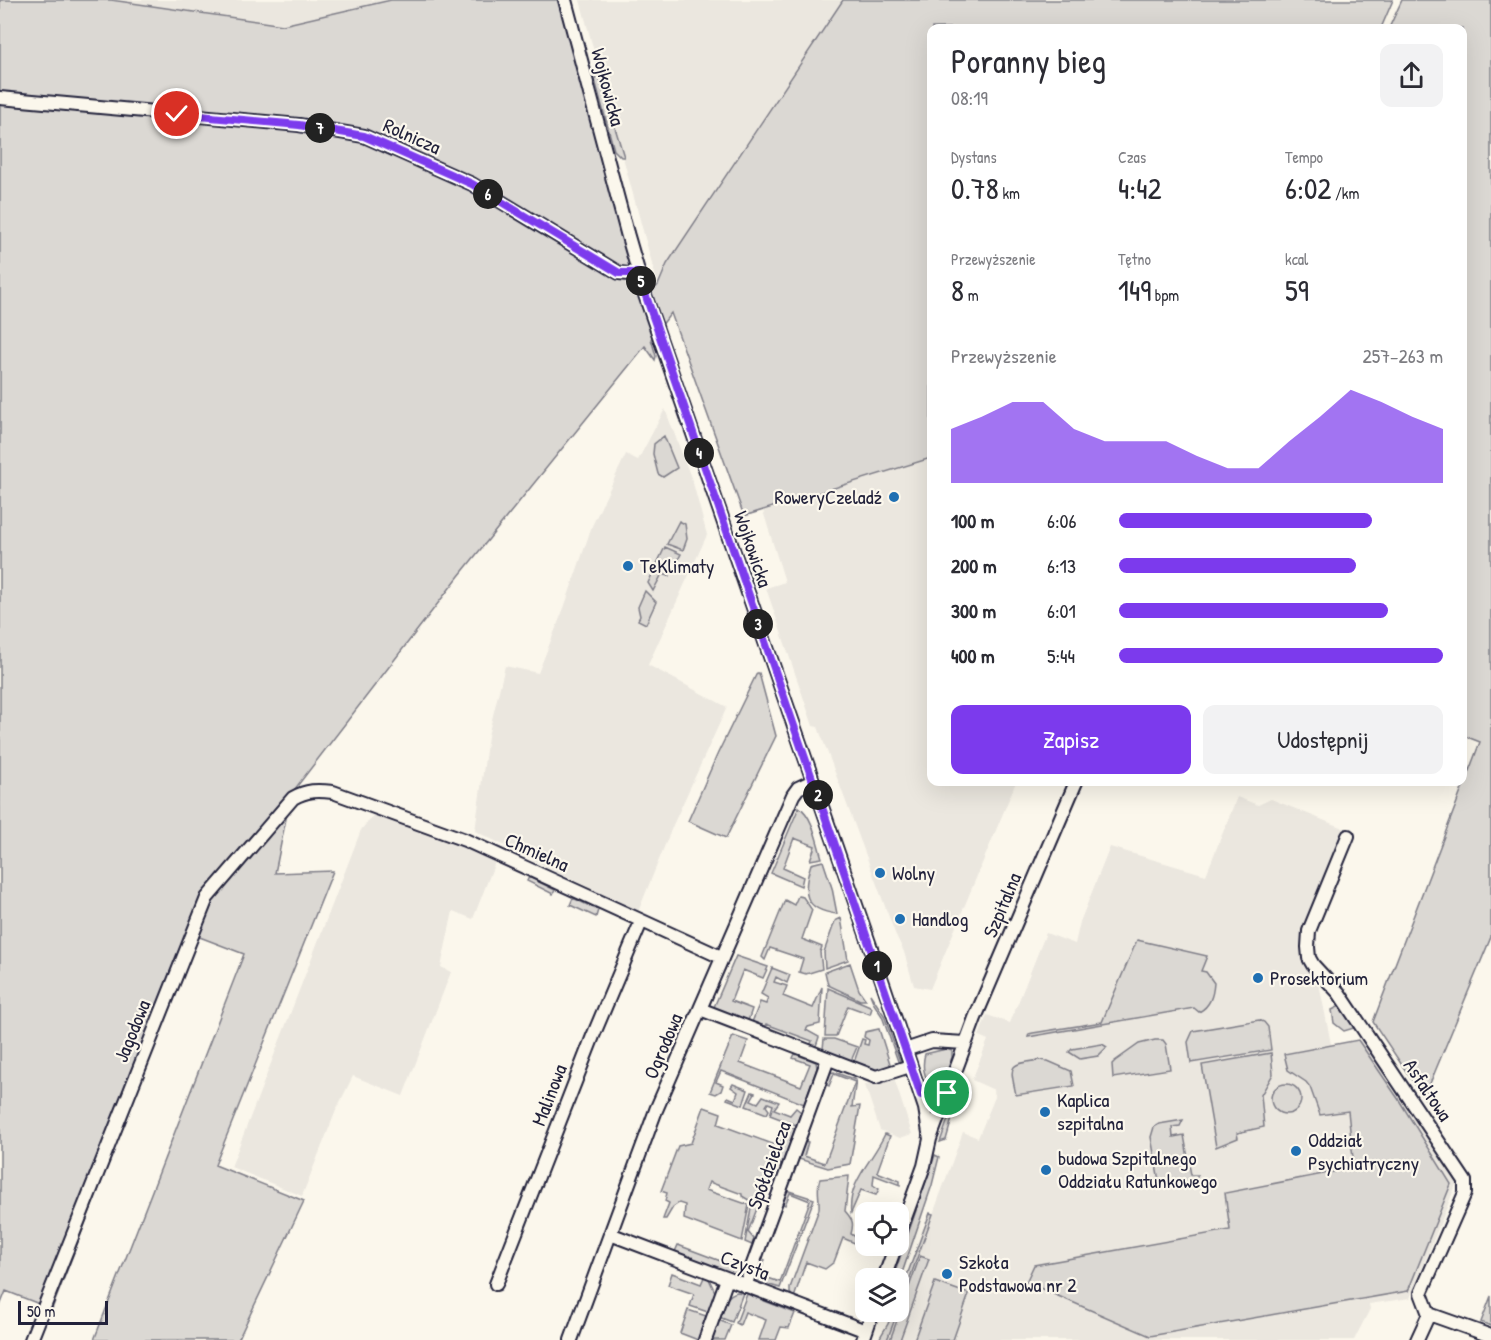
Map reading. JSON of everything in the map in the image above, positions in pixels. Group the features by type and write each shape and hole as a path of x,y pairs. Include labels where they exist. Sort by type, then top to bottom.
{"street":[{"name":"Wojkowicka","path":"565,0 638,273 921,1095 930,1139"},
{"name":"Rolnicza","path":"0,98 299,125 364,136 472,184 619,273 638,273"},
{"name":"Ogrodowa","path":"571,1340 656,1110 721,957 793,795 798,788 813,781"},
{"name":"Szpitalna","path":"909,1207 924,1166 930,1139 965,1043 1074,786"},
{"name":"Jagodowa","path":"31,1340 207,898 293,798 303,792 317,790 333,792"},
{"name":"Chmielna","path":"333,792 465,840 721,957"},
{"name":"Asfaltowa","path":"1348,836 1310,931 1310,958 1313,965 1339,993 1465,1181 1465,1193 1421,1293 1429,1314"},
{"name":"Malinowa","path":"496,1284 641,922"},
{"path":"700,1009 876,1077 910,1066"},
{"path":"905,1050 932,1041 965,1043"},
{"name":"Spółdzielcza","path":"746,1286 828,1059"},
{"path":"921,1095 936,1091 951,1083"},
{"name":"Czysta","path":"610,1234 746,1286 864,1335"},
{"path":"705,1340 727,1279"},
{"path":"1417,1340 1429,1314 1491,1336"}],"shaded area":[{"path":"0,0 111,0 283,25 391,0 565,0 645,295 640,306 658,285 667,264 843,0 1393,0 1383,24 927,24 927,459 744,516 671,313 651,339 655,360 645,346 459,576 291,794 275,873 333,871 215,1165 304,1201 238,1340 94,1340 244,954 197,936 52,1309 6,1291 0,1306"},
{"path":"111,0 388,0 283,25"},
{"path":"580,0 843,0 657,282"},
{"path":"1402,0 1491,0 1491,937 1424,1098 1373,1022 1463,786 1467,786 1467,776 1480,742 1467,737 1467,24 1391,24"},
{"path":"598,72 624,157 614,150 595,80"},
{"path":"665,409 693,483 707,535 648,665 727,707 673,825 638,912 475,831 488,736 505,666 538,673 564,608 592,526 626,454 638,460"},
{"path":"664,436 677,468 663,477 658,474 653,454 654,444"},
{"path":"927,459 927,786 1014,786 930,989 914,986 904,952 818,727 813,726 766,588 785,582 763,511"},
{"path":"679,521 685,524 687,539 683,550 667,544"},
{"path":"665,547 681,554 669,576 662,574 653,591 648,583"},
{"path":"645,591 656,602 646,624 638,620 640,616 638,607"},
{"path":"757,673 759,673 776,736 726,838 688,821"},
{"path":"1237,797 1258,805 1271,799 1355,833 1314,934 1313,953 1331,1044 1349,1044 1363,1040 1371,1049 1388,1082 1457,1182 1410,1298 1369,1304 1370,1309 1354,1340 887,1340 894,1322 909,1322 909,1280 963,1132 978,1138 995,1097 994,1090 972,1080 988,1040 979,1036 987,1015 1010,1023 1046,933 1075,944 1080,922 1110,847 1206,875"},
{"path":"799,807 811,823 822,858 810,860 815,846 794,838 783,868 803,877 801,886 771,873"},
{"path":"375,813 467,847 495,862 473,919 453,911 441,967 451,972 403,1096 353,1076 337,1108 302,1196 231,1167 361,830"},
{"path":"823,861 832,888 837,914 826,912 811,904 806,891 811,864"},
{"path":"529,877 555,890 553,894 527,881"},
{"path":"798,896 803,897 812,910 802,939 822,947 820,952 822,969 806,974 799,972 803,959 770,948 765,960 762,957 785,900 794,905"},
{"path":"573,898 598,910 596,917 570,905"},
{"path":"841,918 848,960 825,968 824,952 835,921"},
{"path":"1137,940 1207,956 1201,971 1206,972 1214,983 1212,996 1206,1007 1199,1012 1194,1008 1028,1037 1033,1033 1102,1022"},
{"path":"736,956 768,967 763,978 743,970 731,1001 752,1009 747,1024 717,1013 714,1007"},
{"path":"850,963 859,990 866,1000 860,1000 828,985 825,972"},
{"path":"772,968 790,975 787,983 776,977 774,982 787,986 783,996 813,1008 822,987 820,1024 808,1027 806,1030 819,1037 816,1046 809,1049 812,1041 766,1024 763,1032 751,1025 760,1002 766,1004 768,998 761,994"},
{"path":"828,988 870,1006 872,1008 870,1014 848,1006 836,1036 825,1036"},
{"path":"870,994 884,1015 901,1064 900,1067 882,1016"},
{"path":"1342,1007 1355,1024 1354,1028 1344,1031 1334,1023 1332,1010"},
{"path":"1259,1020 1268,1027 1271,1050 1191,1063 1188,1042 1193,1031"},
{"path":"879,1029 892,1070 878,1074 854,1062 862,1039 865,1040 864,1044 868,1045 869,1040 864,1037 865,1032"},
{"path":"733,1036 748,1041 740,1063 801,1086 810,1064 793,1058 795,1054 816,1062 817,1068 804,1104 721,1071 716,1082 723,1085 721,1091 716,1094 710,1092"},
{"path":"824,1039 834,1039 857,1047 851,1061 823,1049"},
{"path":"1163,1040 1166,1044 1170,1069 1113,1078 1112,1064 1115,1061 1139,1044"},
{"path":"1358,1040 1399,1100 1451,1184 1408,1291 1150,1336 1026,1282 1034,1265 1230,1230 1225,1193 1354,1168 1348,1111 1320,1115 1310,1087 1288,1070 1284,1054"},
{"path":"1102,1044 1107,1047 1098,1056 1080,1059 1069,1052 1072,1049"},
{"path":"946,1049 952,1051 952,1057 944,1080 932,1085 924,1071 925,1054"},
{"path":"1271,1053 1273,1074 1261,1095 1264,1127 1237,1133 1238,1138 1216,1147 1202,1065"},
{"path":"1048,1061 1071,1071 1074,1086 1016,1095 1013,1068 1021,1063"},
{"path":"834,1072 856,1080 852,1107 860,1106 850,1164 828,1168 799,1159 799,1154 804,1141 808,1142 804,1156 825,1163 855,1082 834,1074 829,1086 825,1084 828,1073"},
{"path":"893,1075 912,1134 900,1138 880,1130 865,1085"},
{"path":"733,1084 748,1090 743,1105 727,1099 728,1097 735,1100 738,1092 731,1087"},
{"path":"1286,1084 1297,1088 1301,1099 1297,1110 1286,1114 1275,1110 1271,1099 1275,1088"},
{"path":"752,1092 755,1093 751,1100 758,1103 763,1096 779,1102 774,1109 790,1115 796,1108 801,1112 796,1125 770,1115 773,1105 768,1103 767,1114 746,1106"},
{"path":"954,1102 946,1140 940,1142"},
{"path":"704,1107 721,1113 718,1124 778,1146 787,1125 795,1129 782,1164 773,1167 748,1232 754,1239 752,1245 745,1242 752,1202 742,1194 709,1182 706,1190 749,1205 742,1241 684,1219 685,1205 679,1203 673,1207 666,1219 663,1219 669,1203 665,1201 667,1193 661,1191 678,1146 691,1143"},
{"path":"1183,1120 1180,1126 1172,1127 1173,1137 1184,1135 1191,1175 1198,1175 1196,1179 1182,1183 1163,1183 1159,1181 1151,1137 1154,1127"},
{"path":"885,1134 890,1136 877,1172 900,1181 900,1185 874,1175 873,1185 879,1189 876,1195 861,1190 851,1213 851,1202 857,1182"},
{"path":"935,1155 939,1157 932,1185 909,1253 909,1231"},
{"path":"849,1176 845,1211 852,1222 851,1234 855,1236 855,1243 843,1238 834,1262 825,1269 806,1262 794,1298 790,1293 790,1288 819,1209 820,1179"},
{"path":"786,1190 814,1199 780,1288 756,1281 754,1274 760,1258 765,1260 759,1275 780,1282 810,1201 790,1193 785,1205 781,1203"},
{"path":"930,1213 933,1214 909,1280 909,1270"},
{"path":"678,1245 734,1266 737,1262 744,1264 738,1274 730,1275 674,1254"},
{"path":"901,1256 908,1256 904,1268 896,1268"},
{"path":"920,1256 929,1259 909,1315 909,1287"},
{"path":"672,1273 701,1284 705,1275 708,1277 716,1294 708,1312 690,1306 694,1294 668,1285"},
{"path":"935,1282 969,1294 953,1340 914,1340"},
{"path":"737,1292 743,1293 732,1322 719,1317 727,1299"},
{"path":"747,1294 795,1313 789,1328 781,1327 776,1340 759,1340 766,1320 745,1312 740,1325 736,1323"},
{"path":"1491,1296 1491,1326 1481,1322"},
{"path":"688,1310 706,1316 698,1340 680,1333"},
{"path":"718,1320 731,1325 725,1340 711,1340"},
{"path":"894,1322 887,1340 879,1340 888,1323"},
{"path":"896,1322 906,1322 900,1340 890,1340"}],"place":[{"name":"RoweryCzeladź","path":"894,497"},
{"name":"TeKlimaty","path":"628,566"},
{"name":"Wolny","path":"880,873"},
{"name":"Handlog","path":"900,919"},
{"name":"Prosektorium","path":"1258,978"},
{"name":"Kaplica szpitalna","path":"1045,1112"},
{"name":"Oddział Psychiatryczny","path":"1296,1151"},
{"name":"budowa Szpitalnego Oddziału Ratunkowego","path":"1046,1170"},
{"name":"Szkoła Podstawowa nr 2","path":"947,1274"}],"route":[{"path":"177,114 299,125 364,136 472,184 619,273 638,273 921,1095 944,1088 951,1083 947,1093"}]}
